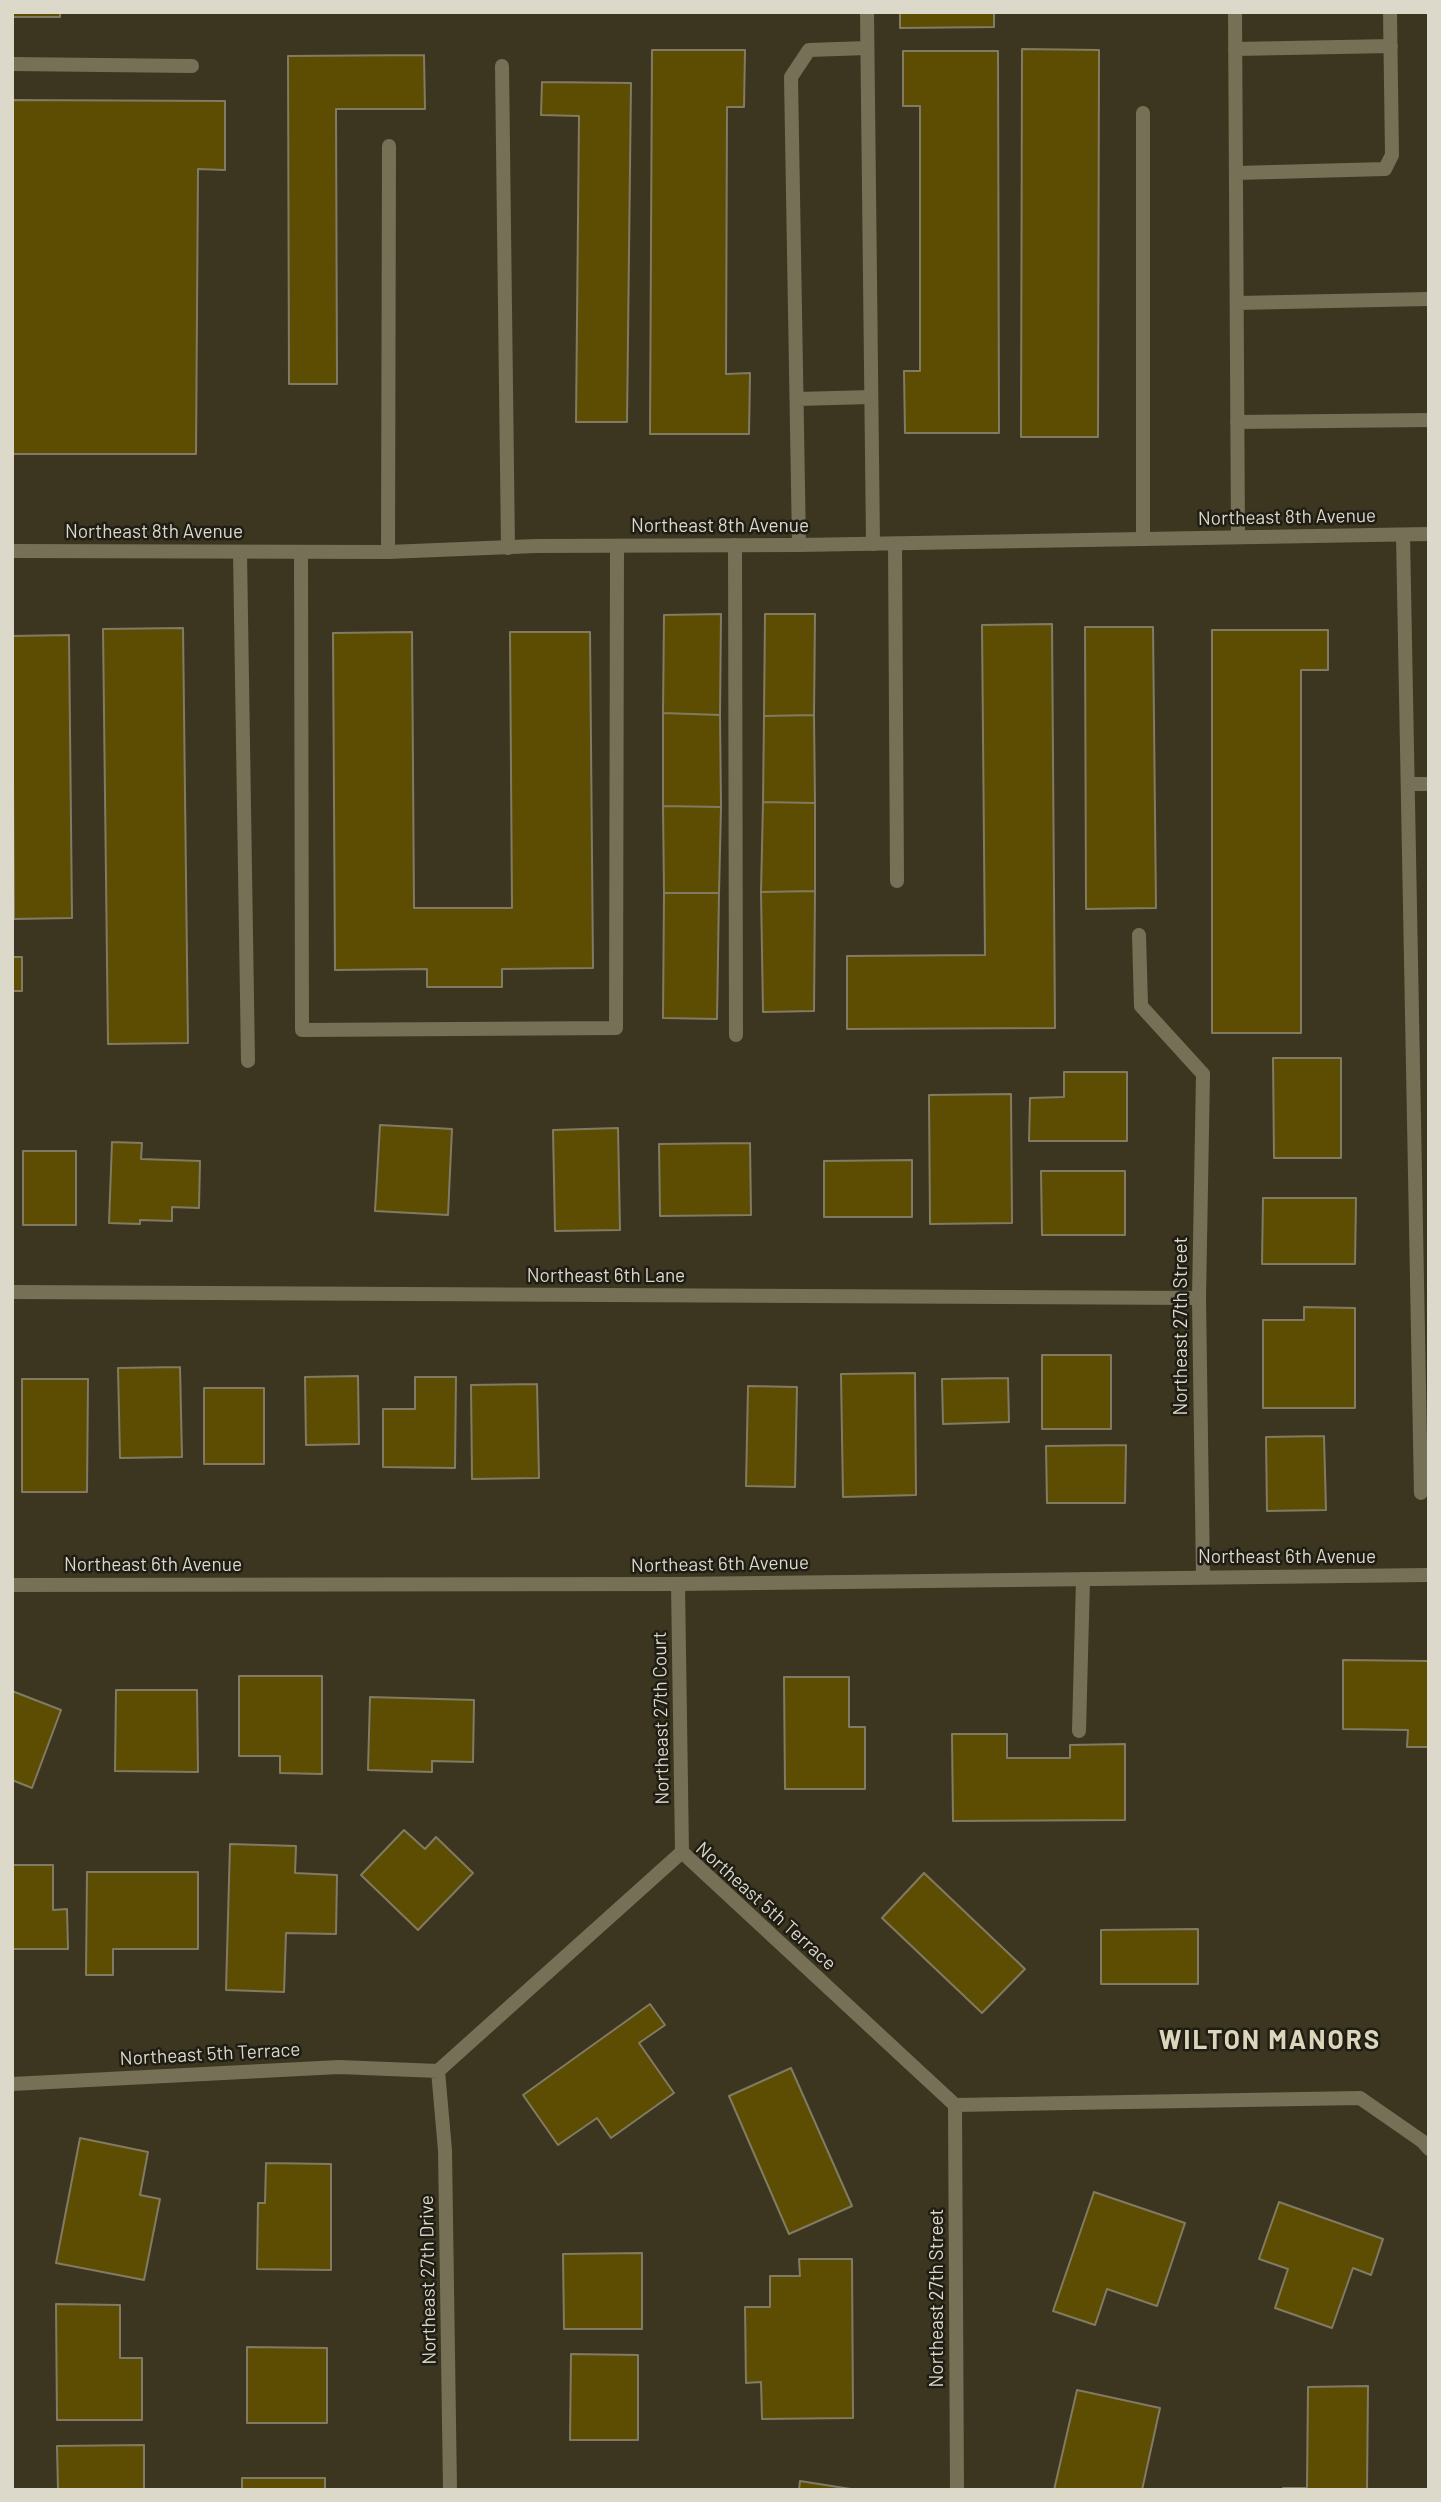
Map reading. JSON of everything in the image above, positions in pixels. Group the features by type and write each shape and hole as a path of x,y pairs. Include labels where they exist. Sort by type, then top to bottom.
{"street":[{"path":"867,12 873,544"},
{"path":"1235,12 1238,537"},
{"path":"1236,173 1385,169 1392,155 1390,12"},
{"path":"1235,49 1391,46"},
{"path":"799,545 791,77 809,50 867,48"},
{"path":"12,64 192,66"},
{"path":"502,66 508,548"},
{"path":"1143,113 1143,539"},
{"path":"388,552 389,146"},
{"path":"1237,303 1429,299"},
{"path":"797,399 871,397"},
{"path":"1237,422 1429,420"},
{"name":"Northeast 8th Avenue","path":"12,551 388,552 1429,534"},
{"path":"1403,535 1421,1493"},
{"path":"895,544 897,881"},
{"path":"734,545 736,1035"},
{"path":"301,552 302,1030 617,1028 617,547"},
{"path":"240,552 248,1061"},
{"path":"1408,784 1429,784"},
{"name":"Northeast 27th Street","path":"1139,935 1141,1006 1202,1074 1199,1298 1203,1577"},
{"name":"Northeast 6th Lane","path":"12,1292 1199,1298"},
{"name":"Northeast 6th Avenue","path":"12,1585 678,1584 1429,1576"},
{"path":"1079,1731 1083,1578"},
{"name":"Northeast 27th Court","path":"678,1584 682,1852"},
{"name":"Northeast 5th Terrace","path":"12,2084 339,2067 438,2071 682,1852 955,2105"},
{"name":"Northeast 27th Drive","path":"438,2071 445,2150 450,2490"},
{"path":"955,2105 1360,2098 1422,2141 1429,2149"},
{"name":"Northeast 27th Street","path":"955,2105 957,2490"}],"building":[{"path":"12,12 60,12 60,17 12,17"},
{"path":"900,12 994,12 994,27 900,28"},
{"path":"1022,49 1099,50 1098,437 1021,437"},
{"path":"652,50 745,50 744,107 727,107 726,374 750,373 749,434 650,434"},
{"path":"903,51 998,51 999,433 905,433 904,371 920,371 920,106 903,106"},
{"path":"424,55 425,109 336,109 337,384 289,384 288,56"},
{"path":"542,82 631,83 627,422 576,422 579,116 541,115"},
{"path":"12,100 225,101 225,170 198,169 196,454 12,454"},
{"path":"721,614 720,715 663,713 664,615"},
{"path":"765,614 815,614 814,715 764,716"},
{"path":"1052,624 1055,1028 847,1029 847,956 985,955 982,625"},
{"path":"1085,627 1153,627 1156,908 1086,909"},
{"path":"183,628 188,1043 108,1044 103,629"},
{"path":"1212,630 1328,630 1328,670 1301,670 1301,1033 1212,1033"},
{"path":"412,632 414,908 512,908 510,632 590,632 593,968 502,969 502,987 427,987 427,969 335,970 333,633"},
{"path":"69,635 72,918 14,919 12,636"},
{"path":"663,713 720,715 721,807 663,806"},
{"path":"814,715 815,803 763,802 764,716"},
{"path":"763,802 815,803 815,891 761,892"},
{"path":"663,806 721,807 719,893 664,893"},
{"path":"815,891 814,1011 763,1012 761,892"},
{"path":"664,893 719,893 717,1019 663,1018"},
{"path":"12,957 22,957 22,991 12,991"},
{"path":"1273,1058 1341,1058 1341,1158 1274,1158"},
{"path":"1064,1072 1127,1072 1127,1141 1029,1141 1030,1098 1064,1097"},
{"path":"1011,1094 1012,1223 930,1224 929,1095"},
{"path":"380,1125 452,1129 448,1215 375,1211"},
{"path":"618,1128 620,1230 555,1231 553,1130"},
{"path":"112,1142 142,1143 141,1159 200,1161 199,1208 172,1207 172,1221 109,1223"},
{"path":"750,1143 751,1215 660,1216 659,1144"},
{"path":"23,1151 76,1151 76,1225 23,1225"},
{"path":"912,1160 912,1217 824,1217 824,1161"},
{"path":"1041,1171 1125,1171 1125,1235 1042,1235"},
{"path":"1263,1198 1356,1198 1355,1264 1262,1264"},
{"path":"1304,1307 1355,1308 1355,1408 1263,1408 1263,1320 1304,1320"},
{"path":"1042,1355 1111,1355 1111,1429 1042,1429"},
{"path":"180,1367 182,1457 120,1458 118,1368"},
{"path":"915,1373 916,1495 843,1497 841,1374"},
{"path":"358,1376 359,1444 306,1445 305,1377"},
{"path":"415,1377 456,1377 455,1468 383,1467 383,1409 415,1409"},
{"path":"1008,1378 1009,1422 943,1424 942,1379"},
{"path":"22,1379 88,1379 87,1492 22,1492"},
{"path":"537,1384 539,1478 472,1479 471,1385"},
{"path":"748,1386 797,1387 795,1487 746,1486"},
{"path":"204,1388 264,1388 264,1464 204,1464"},
{"path":"1324,1436 1326,1510 1267,1511 1266,1437"},
{"path":"1126,1445 1125,1503 1047,1503 1046,1446"},
{"path":"1343,1660 1429,1661 1429,1747 1407,1747 1408,1730 1343,1729"},
{"path":"239,1676 322,1676 322,1774 280,1773 280,1756 239,1756"},
{"path":"784,1677 849,1677 849,1727 865,1727 865,1789 785,1789"},
{"path":"116,1690 197,1690 198,1772 115,1771"},
{"path":"12,1691 61,1710 32,1788 12,1780"},
{"path":"370,1697 474,1700 473,1762 432,1761 432,1772 368,1770"},
{"path":"952,1734 1007,1734 1007,1758 1070,1758 1070,1745 1125,1744 1125,1820 953,1821"},
{"path":"404,1830 425,1849 436,1837 473,1873 418,1930 361,1875"},
{"path":"230,1844 296,1846 295,1873 337,1875 336,1934 286,1933 284,1992 226,1990"},
{"path":"12,1865 53,1865 53,1910 67,1909 68,1949 12,1949"},
{"path":"87,1872 198,1872 198,1949 113,1949 113,1975 86,1975"},
{"path":"924,1873 1025,1969 982,2013 882,1918"},
{"path":"1198,1929 1198,1984 1101,1984 1101,1930"},
{"path":"650,2004 665,2025 639,2043 674,2093 611,2138 597,2118 558,2145 523,2095"},
{"path":"791,2068 852,2206 789,2234 729,2096"},
{"path":"80,2138 148,2152 140,2195 160,2199 144,2280 56,2263"},
{"path":"266,2163 331,2164 331,2270 257,2269 258,2203 265,2203"},
{"path":"1094,2192 1185,2223 1157,2306 1107,2289 1095,2325 1053,2311"},
{"path":"1279,2202 1383,2239 1371,2275 1353,2268 1332,2328 1275,2308 1288,2269 1259,2259"},
{"path":"642,2253 642,2329 564,2329 563,2254"},
{"path":"799,2259 852,2259 853,2418 762,2419 761,2382 746,2383 745,2307 770,2307 770,2276 800,2276"},
{"path":"56,2304 120,2305 120,2358 142,2358 142,2420 57,2420"},
{"path":"247,2347 327,2348 327,2423 247,2423"},
{"path":"571,2354 638,2355 638,2440 570,2440"},
{"path":"1368,2386 1367,2490 1283,2490 1307,2488 1308,2387"},
{"path":"1077,2390 1160,2408 1142,2490 1054,2490"},
{"path":"144,2445 144,2490 58,2490 57,2446"},
{"path":"242,2478 325,2478 325,2490 242,2490"},
{"path":"800,2481 857,2490 799,2490"}],"district":[{"name":"WILTON MANORS","path":"1270,2040"}]}
